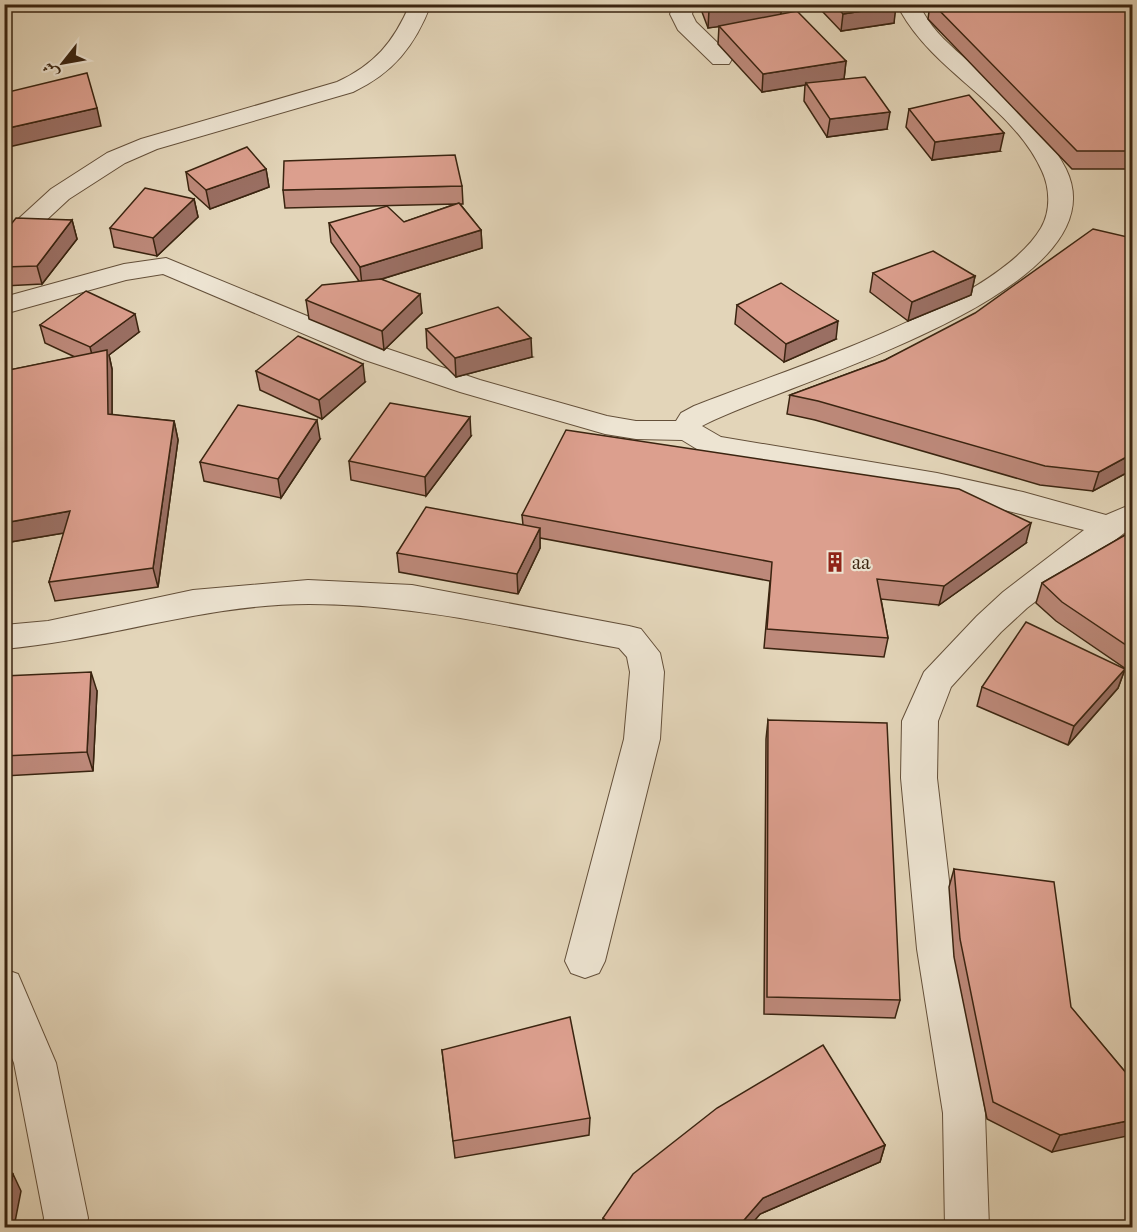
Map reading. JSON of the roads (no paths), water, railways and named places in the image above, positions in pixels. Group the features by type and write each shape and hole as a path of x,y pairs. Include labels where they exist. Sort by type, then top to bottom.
{"street":[{"path":"4,246 60,194 116,158 149,144 345,87 374,73 408,37 421,4"},
{"path":"685,4 681,14 686,25 721,58"},
{"path":"917,4 912,12 928,34 1012,117 1050,162 1061,192 1061,206 1051,234 1034,254 982,293 817,370 704,413 687,423 689,431 700,440 732,448 965,487 1121,520"},
{"path":"4,306 124,272 166,266 375,354 470,386 605,425 636,430 689,431"},
{"path":"967,1227 964,1113 937,949 919,778 920,721 936,681 951,662 1015,600 1121,520"},
{"path":"4,637 48,633 193,602 308,592 412,597 629,638 643,653 647,672 642,739 585,961"},
{"path":"4,986 35,1063 66,1218 64,1227"}],"place":[{"name":"aa","path":"835,562"}]}
